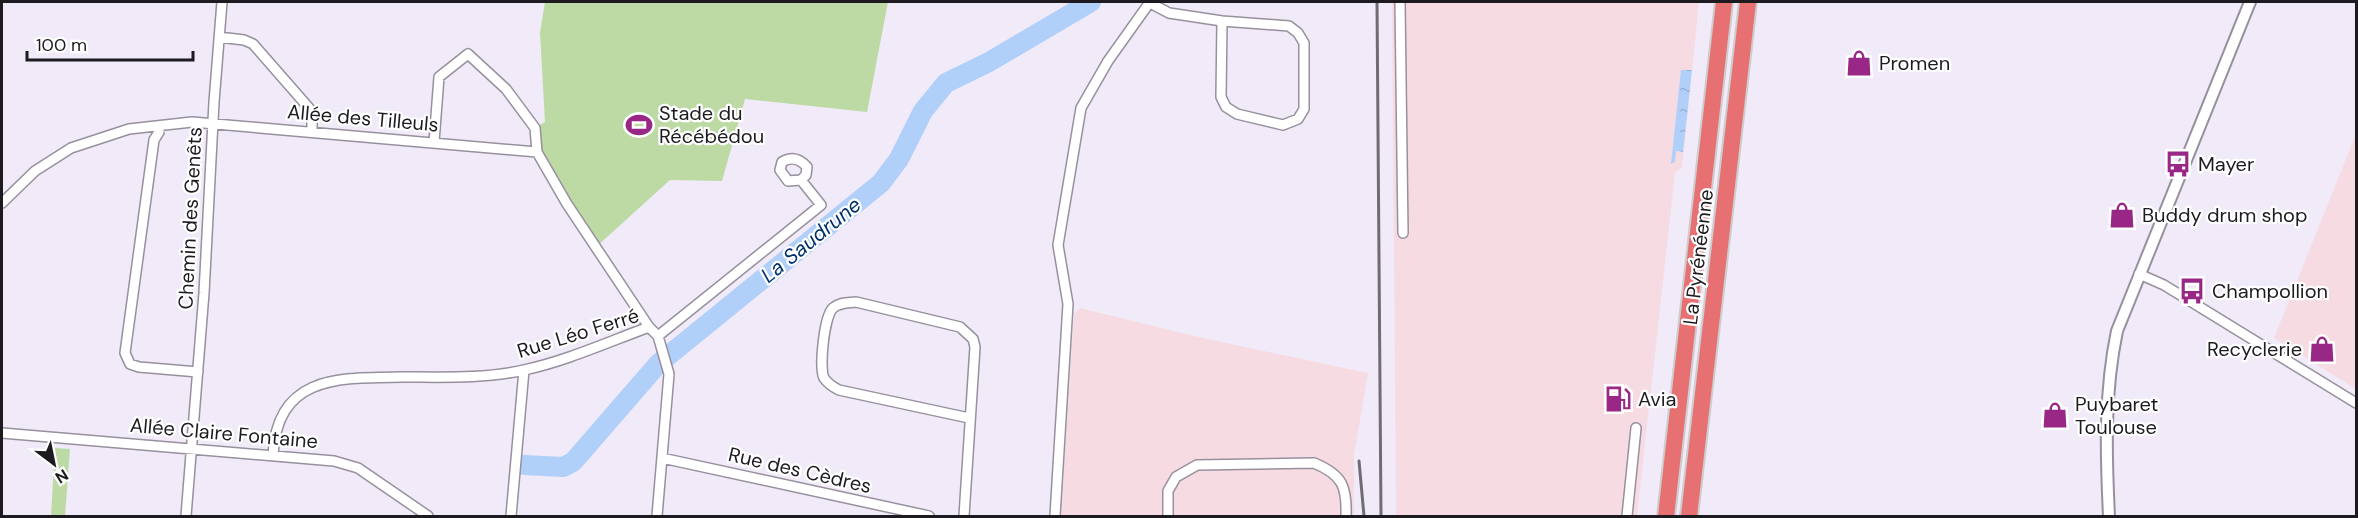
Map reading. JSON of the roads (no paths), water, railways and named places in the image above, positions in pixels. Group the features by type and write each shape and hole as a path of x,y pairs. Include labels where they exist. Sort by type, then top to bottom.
{"highway":[{"name":"La Pyrénéenne","path":"1666,516 1725,2"},
{"name":"La Pyrénéenne","path":"1689,516 1748,2"}],"street":[{"name":"Chemin des Genêts","path":"186,516 198,372 222,2"},
{"path":"1055,516 1068,304 1058,245 1081,108 1108,61 1150,2 1169,13 1222,21 1289,26 1298,33 1304,43 1304,109 1298,119 1283,125 1237,114 1226,107 1221,97 1222,21"},
{"path":"1400,2 1403,233"},
{"path":"2109,516 2106,414 2109,371 2117,331 2250,2"},
{"path":"219,37 244,40 253,45 309,108 312,116 312,132"},
{"path":"434,142 439,77 468,54 506,89 535,128 537,152 573,212 649,327"},
{"name":"Allée des Tilleuls","path":"2,203 35,171 71,148 129,129 198,122 537,152"},
{"path":"159,126 159,132 154,140 125,353 130,364 139,367 198,372"},
{"name":"Rue Léo Ferré","path":"273,455 275,438 289,408 304,392 320,384 357,377 442,376 524,370 649,327 658,336 821,205 801,180"},
{"path":"2139,274 2164,285 2356,403"},
{"path":"964,516 975,347 968,333 960,327 856,302 843,303 832,309 826,320 822,366 823,376 830,385 839,390 969,418"},
{"path":"657,516 669,374 658,336"},
{"path":"512,516 524,370"},
{"path":"1627,516 1636,428"},
{"name":"Allée Claire Fontaine","path":"2,433 190,447 334,461 358,468 428,516"},
{"name":"Rue des Cèdres","path":"662,458 885,512 929,516"},
{"path":"1168,516 1168,491 1176,477 1197,465 1314,463 1328,469 1344,486 1346,516"}],"water":[{"path":"1681,70 1692,70 1683,152 1676,151 1675,162 1671,164"}],"waterway":[{"name":"La Saudrune","path":"524,465 563,467 573,462 658,364 881,183 899,159 923,111 946,83 989,62 1091,2"}],"railway":[{"path":"1377,2 1381,516"},
{"path":"1359,461 1364,516"}],"place":[{"name":"Promen","path":"1859,63"},
{"name":"Stade du Récébédou","path":"639,125"},
{"name":"Mayer","path":"2178,164"},
{"name":"Buddy drum shop","path":"2122,215"},
{"name":"Champollion","path":"2192,291"},
{"name":"Recyclerie","path":"2322,349"},
{"name":"Avia","path":"1618,399"},
{"name":"Puybaret Toulouse","path":"2055,415"}]}
